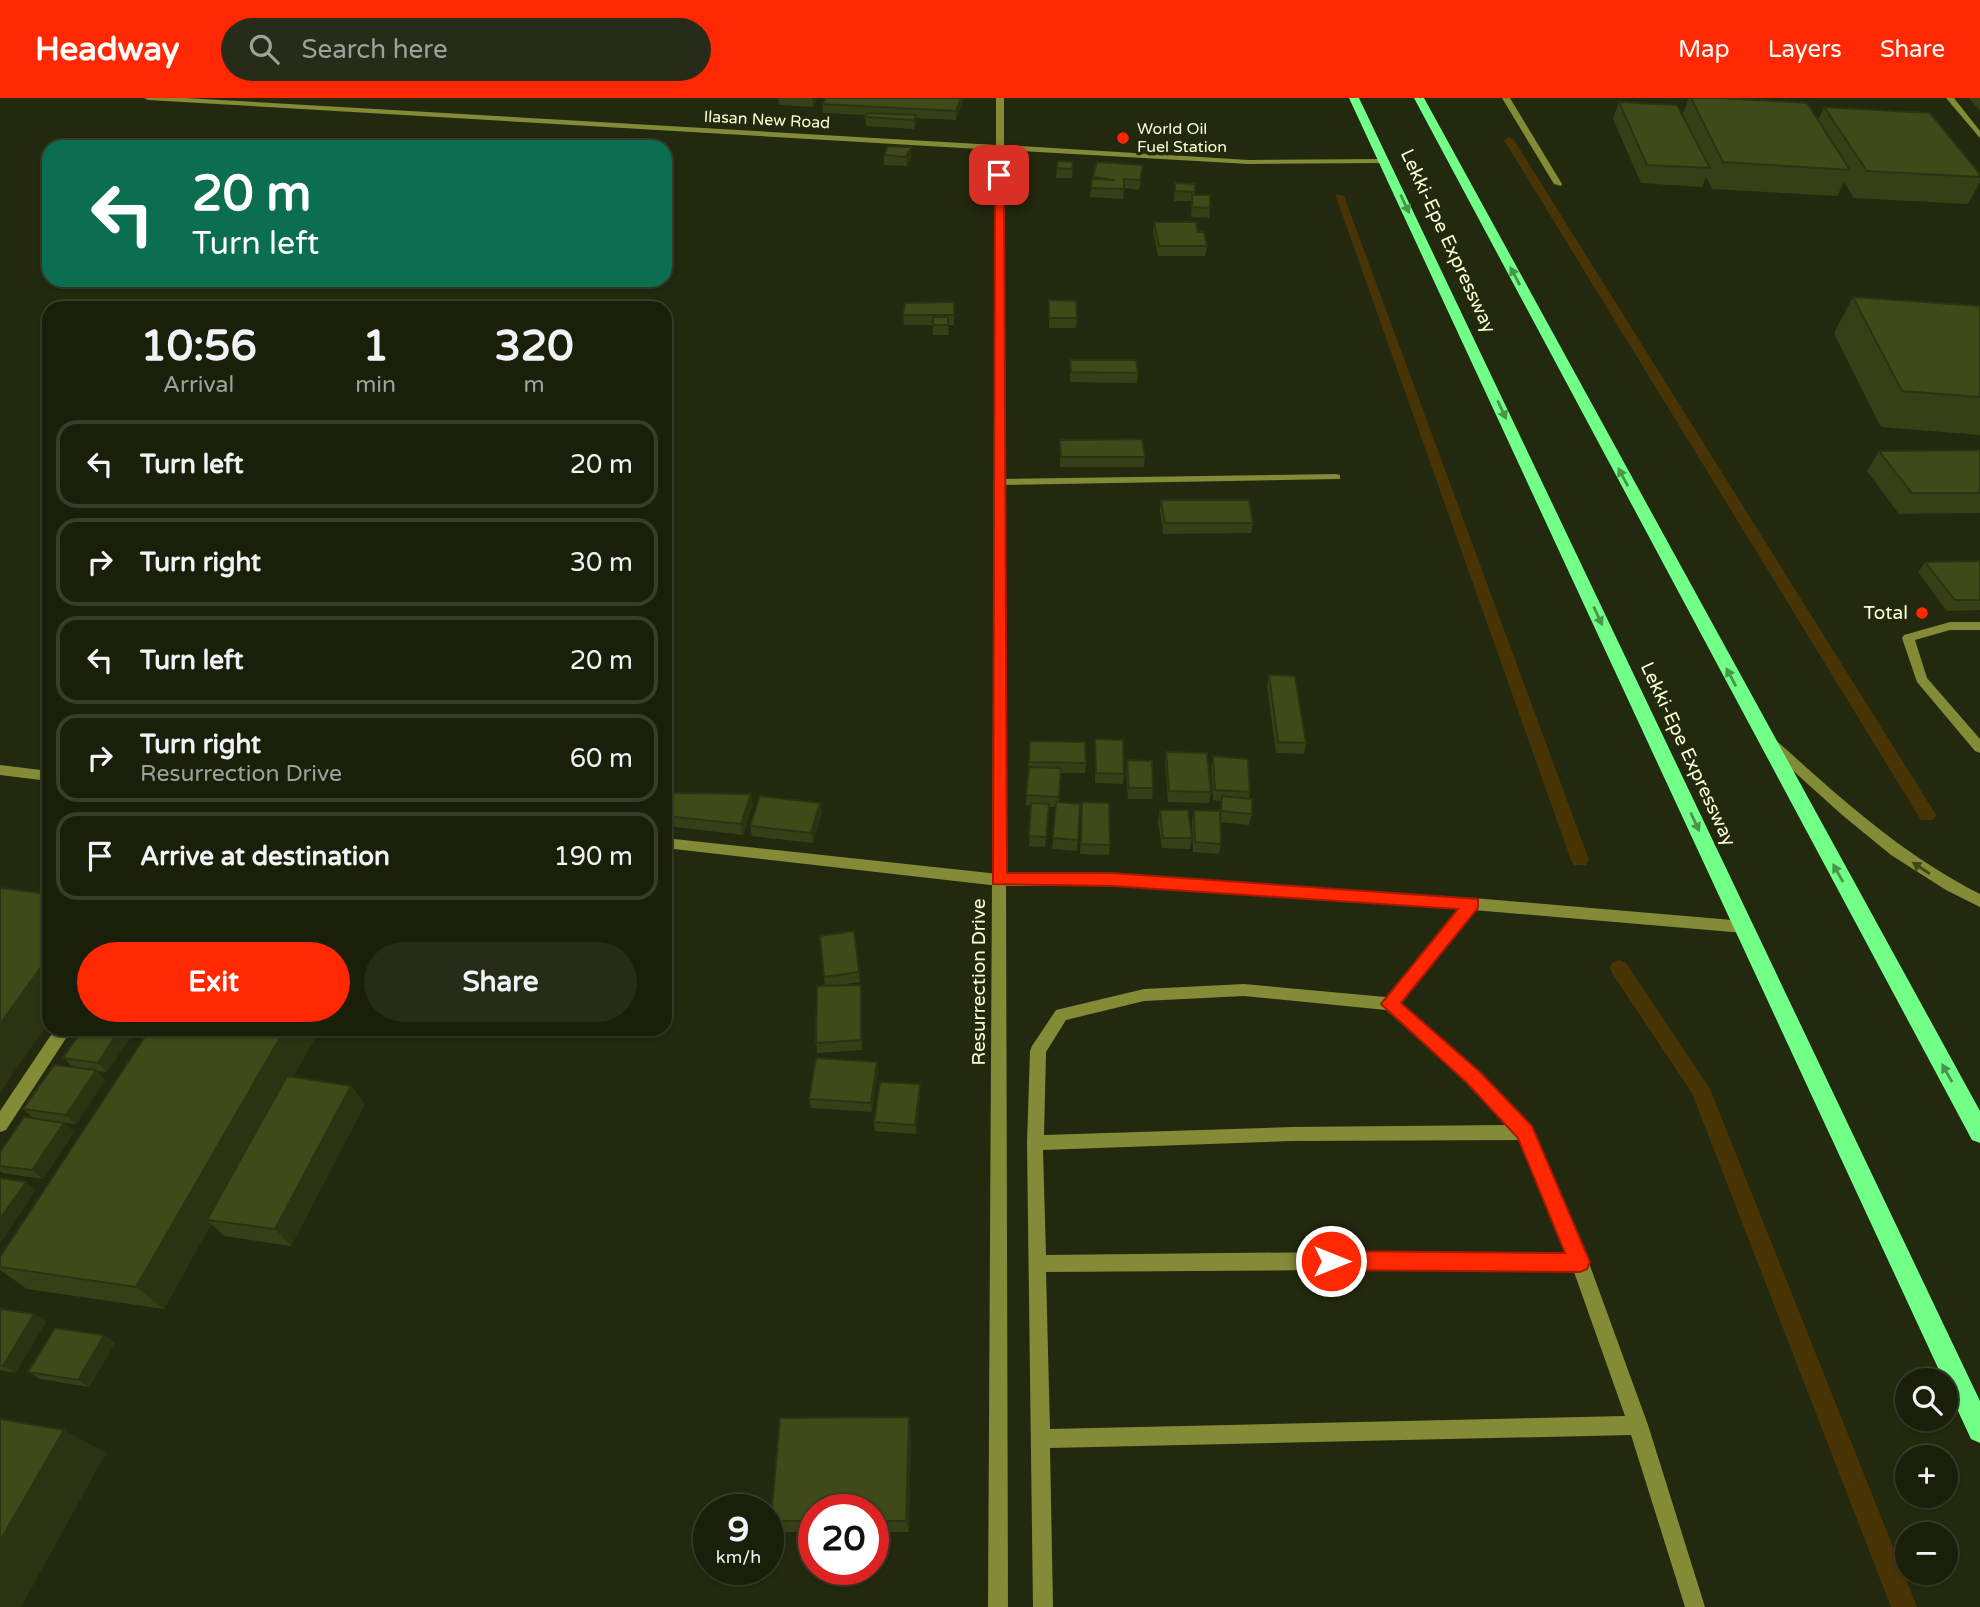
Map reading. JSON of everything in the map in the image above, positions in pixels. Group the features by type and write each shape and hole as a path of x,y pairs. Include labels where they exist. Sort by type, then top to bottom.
{"highway":[{"name":"Lekki-Epe Expressway","path":"1354,98 1980,1430"},
{"name":"Lekki-Epe Expressway","path":"1419,98 1980,1133"}],"street":[{"name":"Ilasan New Road","path":"148,98 1249,162 1385,161"},
{"name":"Resurrection Drive","path":"998,1607 1000,98"},
{"path":"1506,98 1558,184"},
{"path":"1950,98 1980,135"},
{"path":"999,482 1336,477"},
{"path":"1980,626 1950,626 1908,638 1921,679 1980,748"},
{"path":"1764,737 1875,838 1952,888 1980,901"},
{"path":"0,770 42,775"},
{"path":"672,844 999,880 1112,880 1473,904 1744,927"},
{"path":"1390,1004 1473,904"},
{"path":"1043,1607 1035,1143 1038,1051 1061,1014 1144,995 1244,990 1390,1004 1474,1078 1525,1132 1580,1262 1638,1425 1695,1607"},
{"path":"0,1125 59,1036"},
{"path":"1035,1143 1292,1134 1525,1132"},
{"path":"1037,1264 1580,1262"},
{"path":"1040,1439 1638,1425"}],"building":[{"path":"826,98 961,98 956,111 822,104"},
{"path":"1691,98 1807,103 1850,170 1723,162"},
{"path":"1619,102 1677,105 1710,168 1647,165"},
{"path":"1824,107 1930,113 1980,177 1867,171"},
{"path":"868,113 916,115 914,120 865,117"},
{"path":"888,146 911,147 906,157 884,155"},
{"path":"1058,161 1073,162 1072,169 1057,168"},
{"path":"1097,162 1143,165 1140,180 1124,179 1124,189 1091,188 1092,179 1115,180 1093,177"},
{"path":"1175,183 1195,184 1195,192 1175,191"},
{"path":"1192,195 1210,195 1210,208 1192,207"},
{"path":"1154,222 1196,222 1198,232 1204,232 1207,246 1159,246"},
{"path":"1853,297 1980,306 1980,397 1902,391"},
{"path":"1049,300 1076,301 1077,318 1049,318"},
{"path":"954,302 954,315 903,315 905,303"},
{"path":"933,317 948,317 948,325 933,325"},
{"path":"1070,360 1136,360 1138,373 1071,372"},
{"path":"1142,439 1145,457 1061,457 1060,440"},
{"path":"1980,450 1980,493 1912,493 1879,451"},
{"path":"1161,500 1249,500 1253,523 1165,523"},
{"path":"1980,561 1980,600 1955,600 1925,562"},
{"path":"1269,675 1295,676 1306,743 1278,742"},
{"path":"1095,739 1123,740 1124,774 1096,773"},
{"path":"1030,741 1085,742 1086,763 1029,762"},
{"path":"1166,752 1207,753 1211,792 1169,791"},
{"path":"1213,756 1248,759 1250,792 1215,790"},
{"path":"1127,760 1152,761 1153,788 1129,788"},
{"path":"1029,767 1061,768 1059,797 1026,795"},
{"path":"673,793 751,794 741,824 672,817"},
{"path":"760,796 820,803 811,833 750,826"},
{"path":"1222,796 1252,799 1252,814 1221,811"},
{"path":"1056,802 1080,804 1078,840 1053,838"},
{"path":"1082,802 1109,803 1110,845 1081,844"},
{"path":"1031,803 1049,804 1046,837 1029,836"},
{"path":"1160,810 1188,810 1192,838 1163,838"},
{"path":"1194,810 1220,811 1221,844 1195,842"},
{"path":"0,888 42,893 42,966 0,1024"},
{"path":"854,931 859,972 824,977 820,936"},
{"path":"861,985 861,1040 816,1043 817,986"},
{"path":"78,1036 115,1036 98,1063 63,1058"},
{"path":"145,1036 281,1036 136,1287 0,1267 0,1257"},
{"path":"816,1058 877,1062 871,1103 809,1099"},
{"path":"54,1065 96,1070 66,1115 23,1109"},
{"path":"287,1076 351,1086 275,1229 207,1220"},
{"path":"880,1082 920,1084 915,1125 874,1122"},
{"path":"24,1117 64,1123 32,1170 0,1166 0,1152"},
{"path":"0,1178 26,1182 0,1219"},
{"path":"0,1309 34,1314 3,1366 0,1365"},
{"path":"55,1328 104,1335 78,1380 28,1372"},
{"path":"909,1417 906,1521 889,1521 889,1494 798,1494 798,1521 784,1521 784,1494 773,1494 780,1418"},
{"path":"0,1419 64,1430 0,1541"}],"waterway":[{"path":"1509,140 1927,815"},
{"path":"1339,196 1580,860"},
{"path":"1619,968 1700,1089 1904,1607"}],"place":[{"name":"World Oil Fuel Station","path":"1123,138"},
{"name":"Total","path":"1922,613"}],"route":[{"path":"999,175 999,880 1112,880 1473,904 1390,1004 1474,1078 1525,1132 1580,1262 1331,1261"}]}
